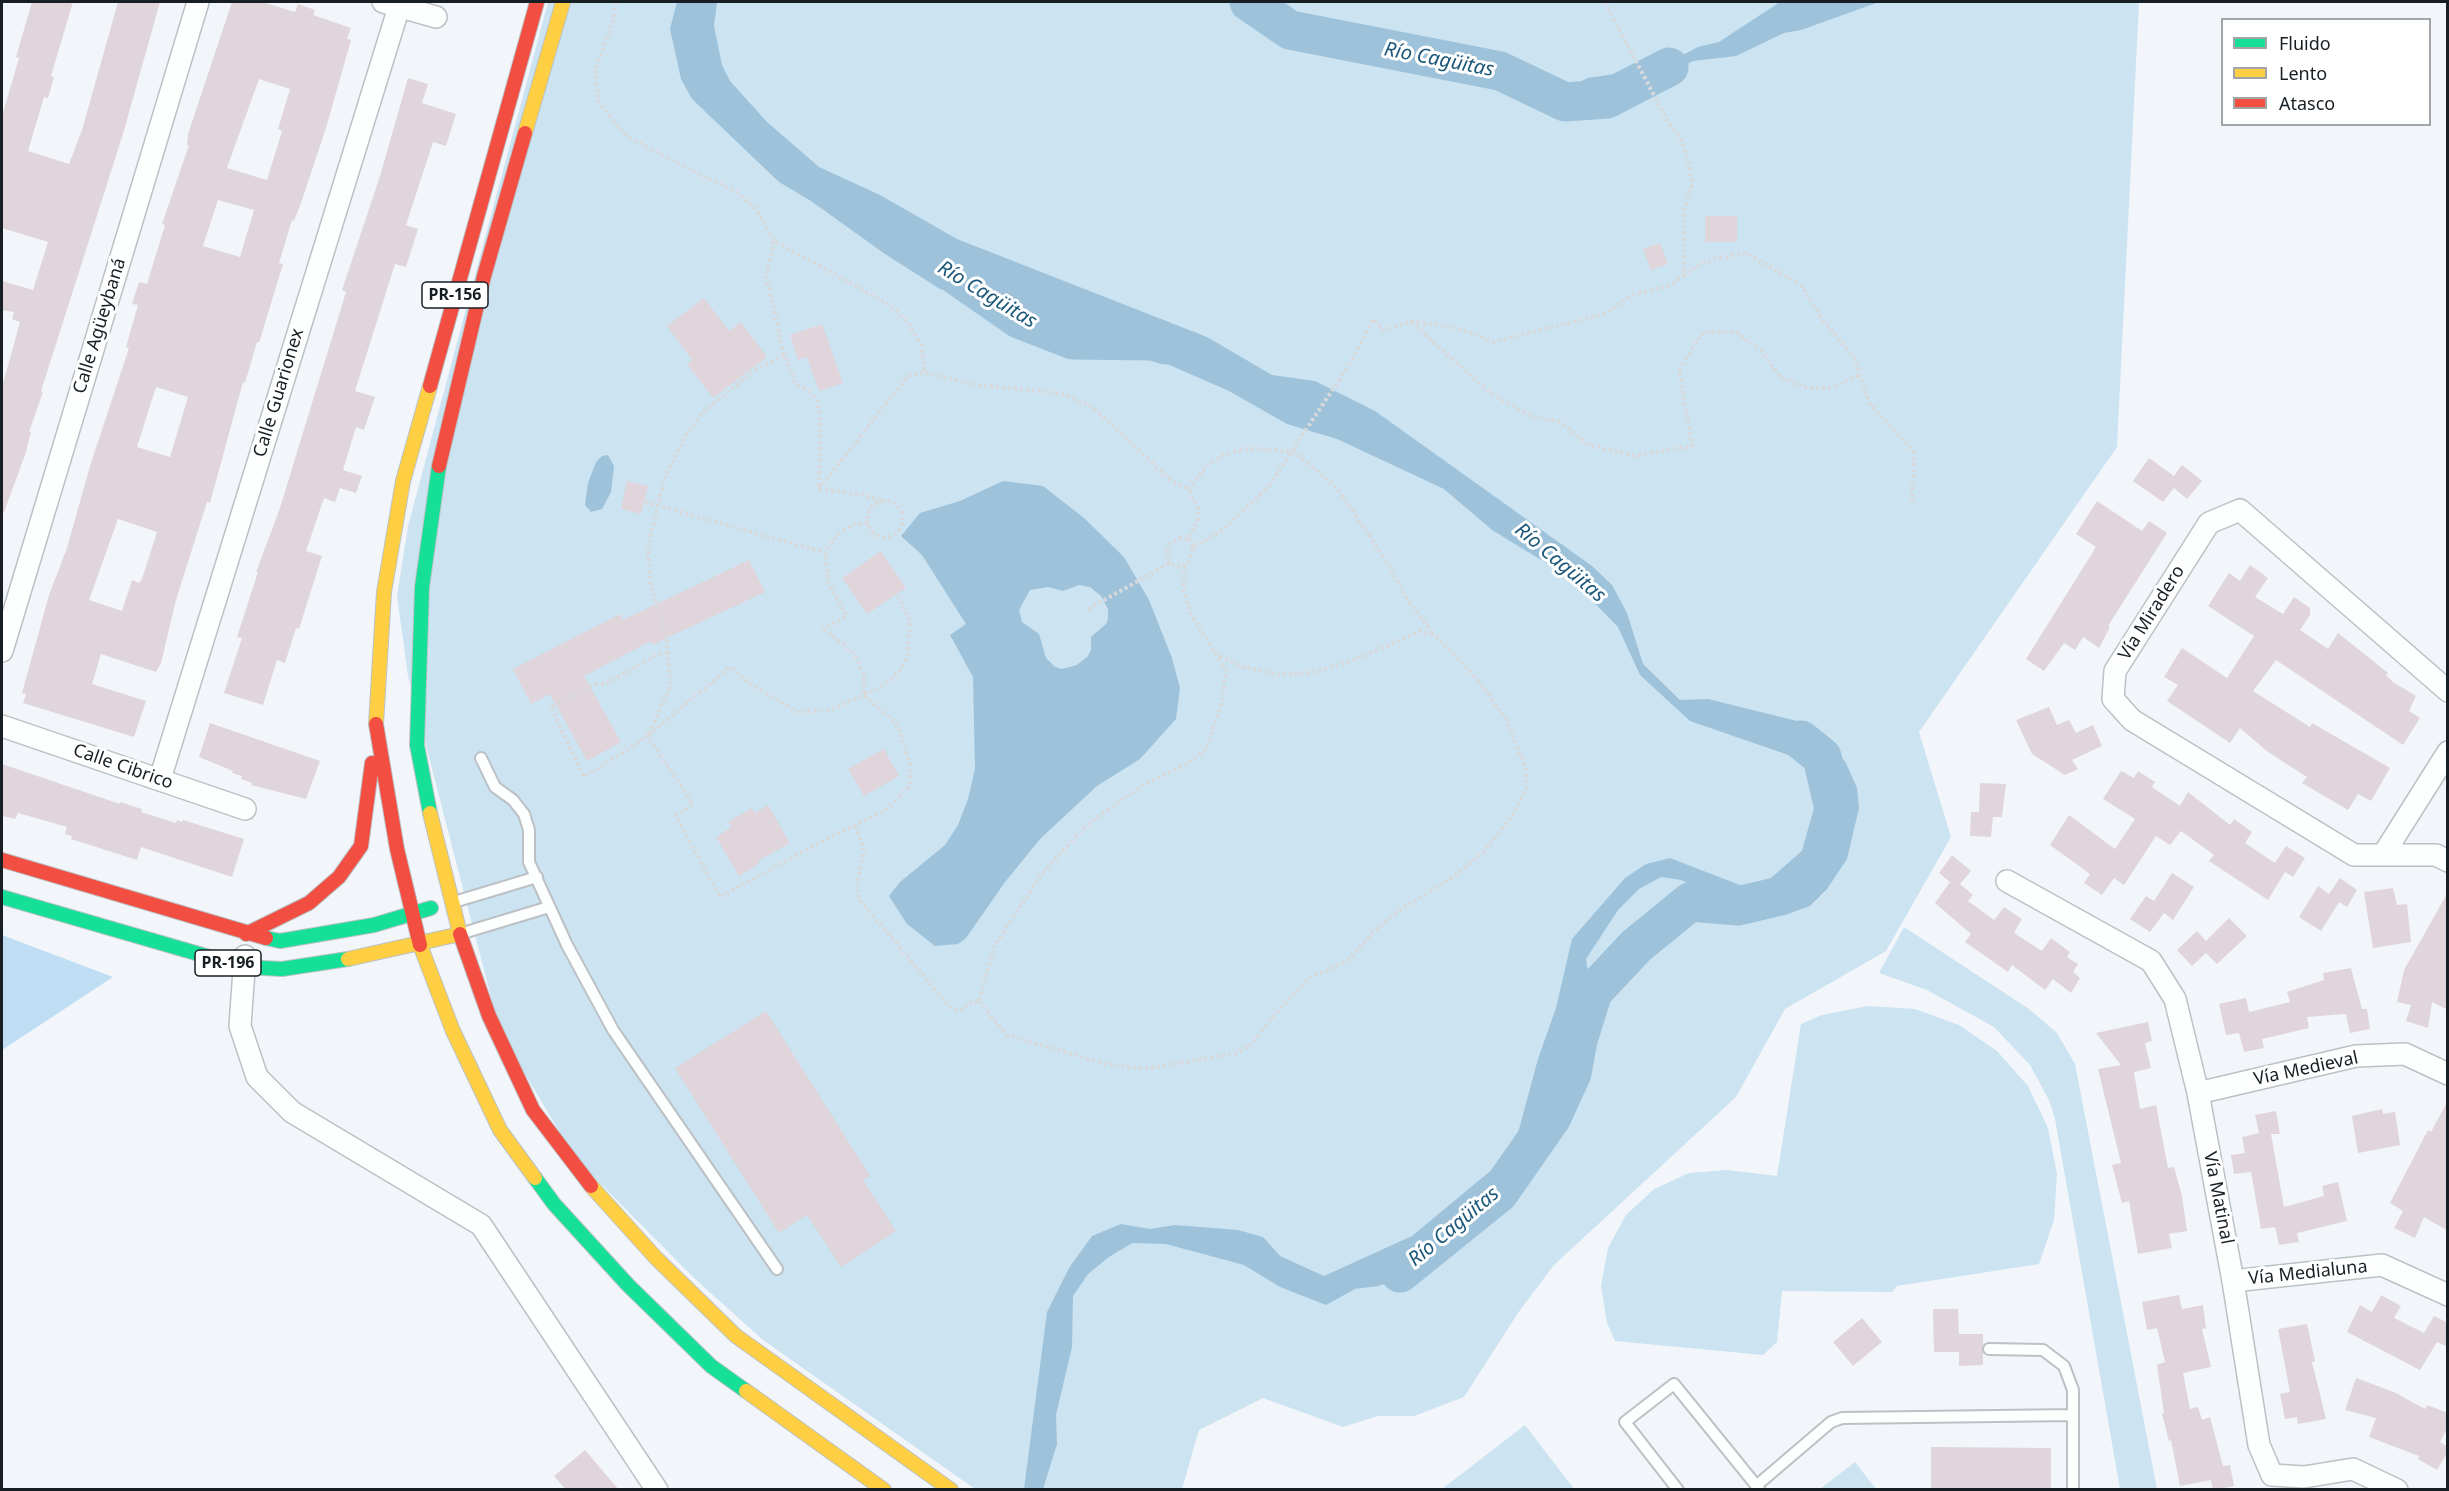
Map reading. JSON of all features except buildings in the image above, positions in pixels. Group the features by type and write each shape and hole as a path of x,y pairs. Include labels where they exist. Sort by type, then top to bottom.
{"main road":[{"name":"PR-156","path":"537,2 403,482 384,592 376,725 411,914 420,945 453,1030 500,1130 554,1204 628,1285 711,1366 884,1490"},
{"name":"PR-156","path":"563,2 484,276 439,466 422,587 417,745 450,903 489,1016 533,1110 584,1179 656,1258 736,1336 951,1490"},
{"path":"246,934 309,903 339,878 361,846 376,725"},
{"name":"PR-196","path":"2,860 246,934 280,941 374,925 450,903"},
{"name":"PR-196","path":"2,897 244,967 282,969 307,966 420,945 460,934"}],"street":[{"name":"Calle Agüeybaná","path":"2,651 198,2"},
{"path":"391,4 436,17"},
{"name":"Calle Guarionex","path":"160,779 391,4"},
{"name":"Vía Miradero","path":"2448,691 2240,510 2209,523 2115,671 2113,699 2132,720 2354,855 2436,855 2448,861"},
{"name":"Calle Cibrico","path":"2,726 245,809"},
{"path":"2383,855 2448,752"},
{"name":"Vía Matinal","path":"2007,881 2151,961 2175,999 2198,1093 2233,1281 2259,1445 2272,1475 2304,1477 2353,1469 2397,1490"},
{"path":"246,934 240,1026 257,1077 292,1112 481,1225 657,1490"},
{"name":"Vía Medieval","path":"2198,1093 2356,1056 2405,1054 2448,1074"},
{"name":"Vía Medialuna","path":"2233,1281 2382,1265 2448,1295"}],"lane":[{"path":"481,758 495,788 513,800 524,814 529,830 529,862 549,907 612,1030 777,1269"},
{"path":"450,903 537,878"},
{"path":"460,934 549,907"},
{"path":"1989,1349 2043,1350 2058,1359 2072,1382 2073,1490"},
{"path":"1678,1490 1625,1422 1674,1384 1757,1488 1831,1422 1842,1418 2073,1415"}],"path":[{"path":"616,2 614,18 595,70 599,102 626,136 734,190 755,208 774,241 890,305 909,324 922,346 924,372"},
{"path":"1605,2 1667,120 1680,138 1688,159 1692,185 1684,211 1684,276"},
{"path":"774,241 766,276 779,323 784,355 796,384 806,389 817,401 820,417 819,489"},
{"path":"1188,538 1179,538 1170,544 1166,552 1170,563 1178,567 1189,562 1194,548 1223,530 1269,486 1352,360 1372,319 1384,330 1411,321 1458,328 1494,342 1605,314 1630,296 1671,285 1695,267 1714,259 1746,253 1801,285 1820,316 1854,357 1870,404 1914,452 1912,502"},
{"path":"1411,321 1490,393 1532,416 1560,422 1589,445 1634,456 1692,446 1679,370 1704,331 1737,333 1761,350 1780,377 1807,388 1830,388 1860,375"},
{"path":"648,736 670,686 668,653 660,610 650,581 648,545 674,455 703,412 755,370 784,355"},
{"path":"819,489 908,376 924,372 976,385 1060,393 1093,406 1170,480 1188,489 1199,511 1198,520 1188,538"},
{"path":"979,1002 1007,1035 1105,1064 1145,1069 1237,1053 1253,1043 1273,1016 1309,978 1346,962 1383,924 1428,891 1456,875 1484,852 1511,817 1527,788 1526,769 1506,719 1478,680 1435,635 1410,604 1387,562 1337,488 1294,452 1248,448 1226,454 1207,465 1188,489"},
{"path":"819,489 864,495 883,501 899,507 904,518 900,530 896,534 885,537 873,533 867,523 872,506 883,501"},
{"path":"645,502 826,553"},
{"path":"648,736 693,804 676,816 720,897 885,811 897,800 909,787 912,768 894,721 864,695 864,676 855,654 824,628 848,616 828,582 826,553 838,534 855,524 867,523"},
{"path":"1188,538 1194,548"},
{"path":"1088,609 1170,563"},
{"path":"979,1002 994,946 1041,875 1076,836 1142,786 1185,765 1206,749 1226,683 1226,670 1191,615 1183,590 1185,564"},
{"path":"668,653 661,653 605,684 595,684 551,707 584,777 648,736 730,667 752,685 798,712 830,710 891,681 901,669 908,653 910,620 898,597"},
{"path":"1214,653 1239,666 1280,675 1313,672 1349,662 1421,631 1435,635"},
{"path":"855,825 864,848 856,890 862,903 951,1008 960,1011 968,1003 979,1002"}],"shaded area":[{"path":"548,2 2139,2 2117,447 1919,732 1951,837 1886,951 1785,1009 1736,1097 1554,1265 1518,1313 1464,1397 1414,1416 1378,1416 1343,1427 1263,1398 1199,1430 1182,1489 975,1489 763,1340 694,1278 575,1158 500,1032 408,676 397,596 408,526"},
{"path":"1904,927 2029,1009 2057,1033 2075,1064 2157,1489 2120,1489 2055,1119 2049,1100 2030,1065 1994,1027 1927,990 1879,973"},
{"path":"2,935 113,977 2,1050"},
{"path":"1868,1006 1915,1009 1959,1025 1997,1051 2028,1086 2048,1128 2057,1174 2054,1220 2039,1264 1897,1286 1892,1292 1782,1291 1777,1342 1763,1355 1615,1341 1607,1323 1601,1286 1608,1248 1626,1215 1654,1189 1689,1173 1727,1170 1777,1176 1801,1024 1822,1015"},
{"path":"1525,1425 1574,1489 1442,1489"},
{"path":"1855,1462 1876,1489 1820,1489"}],"water":[{"path":"677,2 717,2 714,26 722,65 730,81 767,122 819,167 880,195 957,239 1207,337 1272,375 1315,381 1375,411 1592,566 1612,585 1627,613 1643,664 1680,700 1708,699 1805,723 1833,746 1846,763 1857,788 1859,808 1847,859 1827,889 1810,906 1785,915 1707,892 1681,880 1661,877 1639,889 1618,910 1586,959 1591,990 1589,1022 1554,1098 1536,1152 1512,1174 1500,1201 1478,1211 1463,1214 1445,1233 1431,1263 1413,1275 1378,1286 1355,1289 1326,1305 1280,1287 1244,1265 1166,1244 1132,1243 1109,1257 1088,1274 1073,1296 1072,1347 1056,1415 1057,1444 1043,1489 1024,1489 1047,1312 1069,1268 1092,1236 1121,1224 1150,1229 1175,1225 1238,1230 1263,1237 1280,1256 1324,1276 1412,1236 1500,1163 1518,1133 1538,1059 1556,1008 1572,939 1625,878 1646,864 1670,858 1758,892 1770,900 1795,894 1806,876 1827,851 1837,819 1831,784 1800,759 1690,721 1640,675 1618,627 1569,577 1492,530 1444,489 1337,439 1287,424 1229,391 1069,321 1033,310 988,305 940,289 885,254 811,201 779,182 692,99 681,79 670,29"},
{"path":"1780,2 1879,2 1801,30 1784,33 1736,56 1693,61 1644,89 1615,93 1572,108 1569,89 1577,83 1588,78 1660,67 1698,47 1719,42"},
{"path":"608,455 614,466 611,492 602,509 591,512 585,505 588,483 596,462 602,456"},
{"path":"1003,481 1043,486 1084,518 1124,557 1149,600 1172,658 1180,688 1176,719 1140,759 1097,786 1041,838 1005,882 966,938 958,944 935,946 907,924 889,896 900,882 945,845 958,825 968,799 975,769 973,677 950,635 966,624 922,555 901,536 920,513 960,501","holes":["1079,585 1090,587 1101,596 1108,609 1106,624 1091,637 1091,650 1088,656 1077,665 1062,669 1055,667 1046,658 1039,634 1022,622 1019,610 1030,590 1048,587 1063,591"]}],"waterway":[{"name":"Río Cagüitas","path":"1249,2 1290,30 1500,71 1565,102 1607,99 1669,67"},
{"name":"Río Cagüitas","path":"957,276 1019,319 1073,340 1153,341 1166,345"},
{"name":"Río Cagüitas","path":"1400,1273 1499,1193 1552,1117 1572,1073 1578,1040 1593,992 1636,946 1690,902 1738,906 1780,896 1819,862 1834,809 1822,757 1801,740"}],"traffic: fast":[{"path":"430,813 417,745 422,587 439,466"},
{"path":"2,897 244,967 282,969 348,959"},
{"path":"266,938 280,941 374,925 431,908"},
{"path":"535,1178 554,1204 628,1285 711,1366 746,1391"}],"traffic: slow":[{"path":"525,133 563,2"},
{"path":"376,724 384,592 403,481 430,386"},
{"path":"348,959 460,934 430,813"},
{"path":"420,945 453,1031 500,1130 535,1178"},
{"path":"591,1186 656,1258 736,1336 951,1490"},
{"path":"746,1391 884,1490"}],"traffic: jam":[{"path":"430,386 537,2"},
{"path":"439,466 484,276 525,133"},
{"path":"376,724 397,849 420,945"},
{"path":"246,934 309,903 339,877 361,846 372,763"},
{"path":"2,860 266,938"},
{"path":"460,934 489,1016 533,1110 591,1186"}]}
